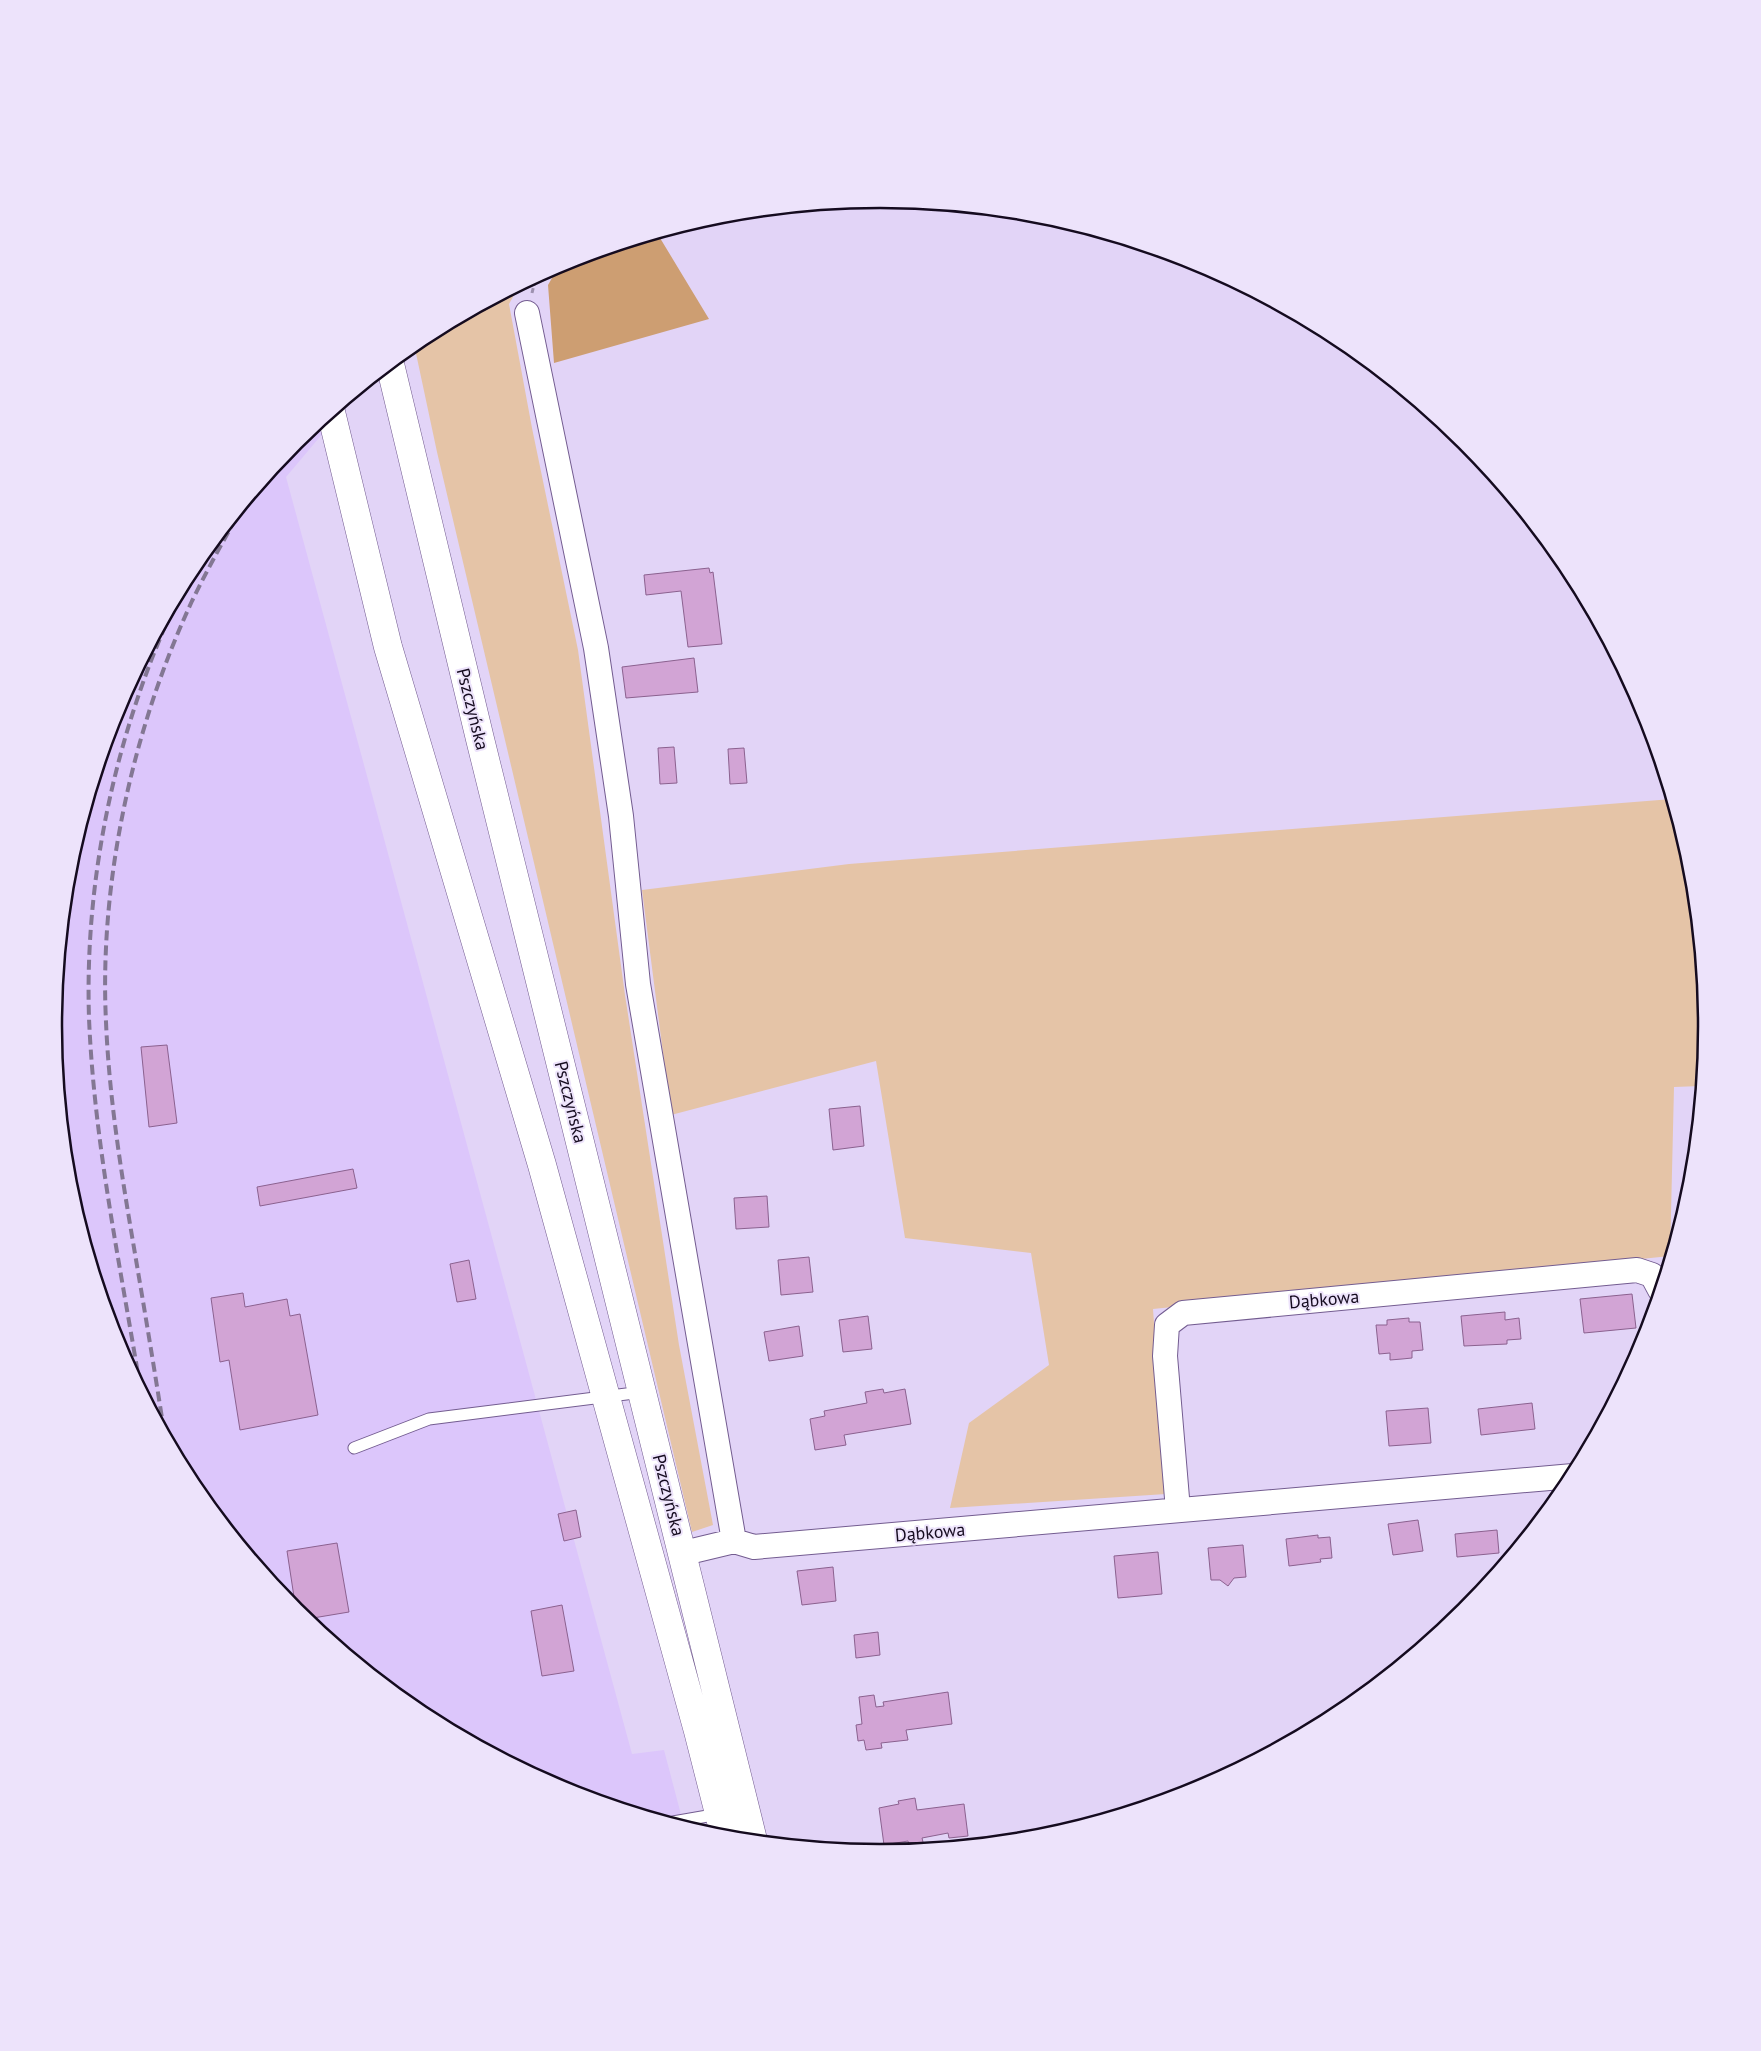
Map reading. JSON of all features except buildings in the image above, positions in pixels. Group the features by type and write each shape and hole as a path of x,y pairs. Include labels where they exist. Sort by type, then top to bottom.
{"main road":[{"name":"Pszczyńska","path":"392,371 508,855 684,1553 751,1833"},
{"name":"Pszczyńska","path":"332,418 388,647 542,1165 722,1826"}],"street":[{"path":"527,313 596,648 621,816 638,984 734,1541"},
{"name":"Dąbkowa","path":"1178,1510 1165,1356 1167,1324 1183,1313 1636,1270 1652,1276 1656,1284"},
{"name":"Dąbkowa","path":"684,1553 734,1541 754,1547 1563,1477"}],"lane":[{"path":"354,1448 429,1419 643,1392"},
{"path":"707,1825 722,1826"}],"shaded area":[{"path":"660,238 709,319 554,363 548,285 553,276 567,270"},
{"path":"514,295 509,304 532,428 578,650 625,995 679,1345 713,1525 692,1532 437,452 416,353 472,317"},
{"path":"346,406 286,477 632,1754 664,1750 682,1819 618,1800 567,1781 471,1734 426,1706 341,1641 265,1565 200,1480 172,1434 147,1387 125,1339 106,1288 90,1237 76,1171 64,1079 62,1026 64,972 69,919 78,866 90,814 106,763 125,712 147,664 172,616 200,571 265,486 302,447"},
{"path":"1666,799 1683,866 1692,919 1697,972 1698,1026 1696,1086 1674,1087 1670,1239 1665,1257 1153,1309 1166,1494 950,1508 969,1423 1049,1365 1031,1253 905,1238 876,1061 671,1115 642,890 849,864"}],"railway":[{"path":"161,1414 123,1183 112,1103 106,1022 105,969 108,915 124,806 137,753 153,701 171,650 192,601 227,534"},
{"path":"136,1363 109,1202 96,1110 89,1018 89,961 93,904 112,790 126,734 161,637"}]}
